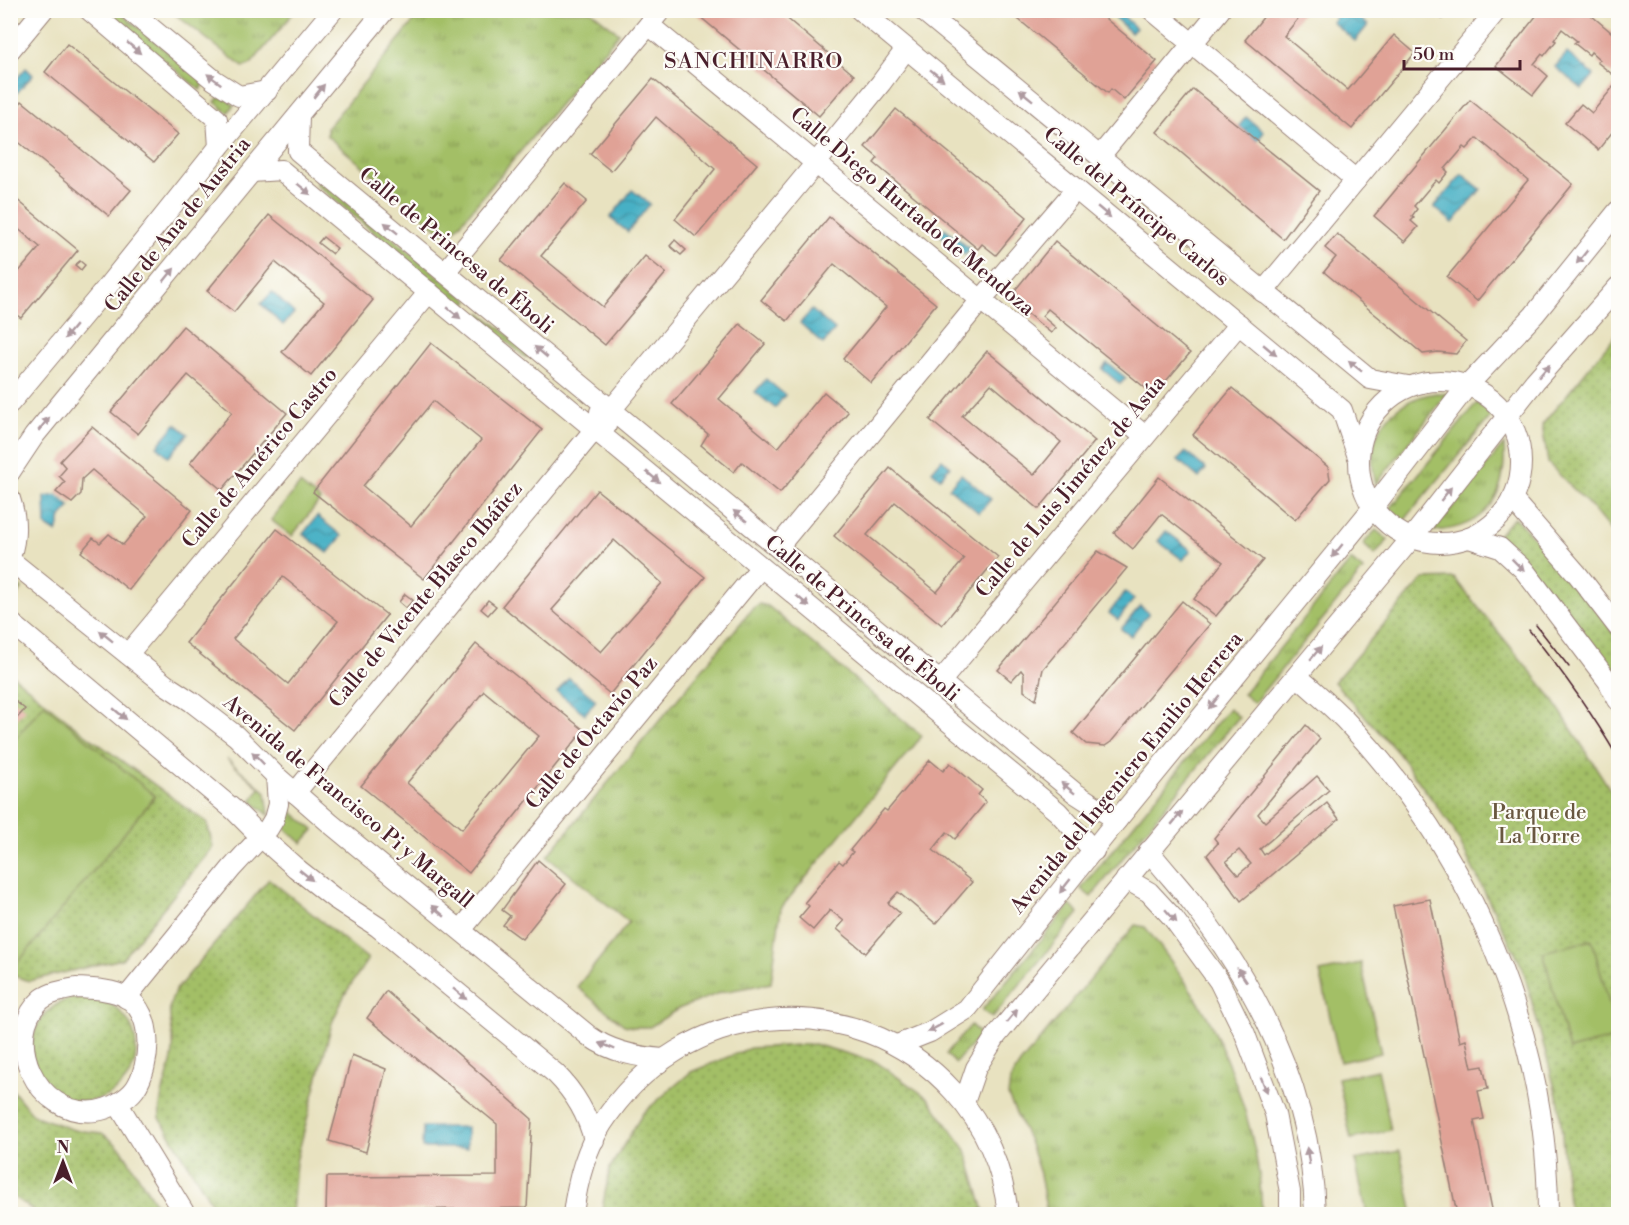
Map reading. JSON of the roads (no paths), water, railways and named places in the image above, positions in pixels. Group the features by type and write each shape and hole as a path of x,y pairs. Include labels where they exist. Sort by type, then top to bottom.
{"street":[{"path":"10,50 43,10"},
{"path":"89,10 217,119 219,147"},
{"path":"129,10 214,80 238,96 267,91"},
{"name":"Calle de Ana de Austria","path":"10,403 333,10"},
{"name":"Calle de Ana de Austria","path":"10,472 34,436 385,10"},
{"name":"Calle del Príncipe Carlos","path":"860,10 1342,410 1358,457"},
{"path":"1152,10 1356,180"},
{"path":"1100,156 1220,10"},
{"path":"1263,292 1497,10"},
{"name":"Calle del Príncipe Carlos","path":"932,13 1100,156 1370,379 1408,386"},
{"path":"445,272 655,18"},
{"name":"Calle Diego Hurtado de Mendoza","path":"655,18 816,164 1145,436"},
{"path":"611,410 816,164 906,49"},
{"name":"Calle de Princesa de Éboli","path":"299,115 298,151 1075,793 1117,820"},
{"name":"Calle de Princesa de Éboli","path":"252,172 281,170 1058,812 1094,851"},
{"path":"778,548 981,300 1076,189"},
{"name":"Avenida del Ingeniero Emilio Herrera","path":"897,1045 930,1032 967,1009 1117,820 1375,506 1468,385 1534,315 1618,211"},
{"path":"964,1103 976,1068 996,1036 1410,540 1507,416 1618,287"},
{"name":"Calle de Américo Castro","path":"128,654 429,292"},
{"name":"Calle de Luis Jiménez de Asúa","path":"940,682 1239,324"},
{"name":"Calle de Princesa de Éboli","path":"522,369 549,377 593,413 611,410"},
{"path":"1428,381 1448,381 1468,385 1490,397 1507,416 1519,442 1521,471 1512,499 1501,515 1486,528 1469,538 1448,542 1410,540 1384,521 1360,478 1358,457 1365,427 1383,403 1408,386 1428,381"},
{"name":"Calle de Princesa de Éboli","path":"595,429 612,425 644,451 675,464"},
{"name":"Calle de Vicente Blasco Ibáñez","path":"295,793 595,429"},
{"name":"Avenida de Francisco Pi y Margall","path":"10,499 16,523 10,558 166,685 236,736 295,793 601,1044 634,1056 663,1059"},
{"path":"1512,499 1578,575 1618,627"},
{"path":"1469,538 1500,548 1524,570 1608,681 1618,700"},
{"name":"Calle de Octavio Paz","path":"461,930 761,567"},
{"path":"10,622 234,810 261,837 334,898 394,940 556,1074 565,1082 583,1112 591,1127 594,1140"},
{"path":"1297,676 1344,719 1395,778 1462,879 1497,955 1517,1013 1532,1068 1546,1151 1548,1215"},
{"path":"126,998 231,869 272,823 278,794 276,776"},
{"path":"1149,851 1192,903 1246,982 1277,1043 1299,1108 1315,1215"},
{"path":"1126,879 1149,892 1173,918 1220,981 1245,1034 1275,1114 1290,1192 1290,1215"},
{"path":"76,988 99,989 126,998 138,1010 146,1029 147,1051 144,1070 134,1090 117,1104 96,1111 76,1111 56,1103 40,1092 27,1075 21,1053 21,1028 29,1013 42,999 76,988"},
{"path":"10,1011 21,1028"},
{"path":"573,1215 577,1188 601,1125 619,1100 663,1059 681,1047 714,1032 749,1022 785,1018 821,1020 856,1028 897,1045 943,1079 964,1103 991,1148 1000,1173 1008,1215"},
{"path":"117,1104 185,1215"}],"water":[{"path":"1342,10 1350,11 1368,25 1355,41 1332,22"},
{"path":"1120,13 1136,28 1131,33 1115,18"},
{"path":"1567,53 1594,75 1582,89 1555,67"},
{"path":"26,68 33,75 14,96 11,93 11,85"},
{"path":"1246,117 1264,132 1257,141 1239,126"},
{"path":"1462,174 1481,189 1453,223 1434,207"},
{"path":"632,190 650,204 628,232 610,218"},
{"path":"945,228 970,249 965,255 940,235"},
{"path":"272,292 294,313 283,325 261,304"},
{"path":"812,310 835,330 823,344 800,323"},
{"path":"1107,363 1126,378 1120,384 1102,369"},
{"path":"766,379 785,395 775,408 755,392"},
{"path":"176,424 188,434 169,457 157,446"},
{"path":"1186,452 1206,469 1199,478 1178,460"},
{"path":"942,459 950,466 940,478 932,471"},
{"path":"961,474 991,499 979,513 949,488"},
{"path":"57,495 70,507 61,517 57,533 46,526 45,497"},
{"path":"317,516 342,536 328,553 303,534"},
{"path":"1166,531 1191,550 1183,560 1158,541"},
{"path":"1125,592 1134,599 1118,620 1109,613"},
{"path":"1140,606 1149,613 1131,636 1121,629"},
{"path":"569,678 596,700 585,714 557,692"},
{"path":"423,1127 467,1127 467,1148 422,1148"}],"tram line":[{"path":"1536,625 1569,667"},
{"path":"1529,630 1576,692 1618,758"}],"district":[{"name":"SANCHINARRO","path":"754,61"}],"park label":[{"name":"Parque de La Torre","path":"1539,825"}]}
